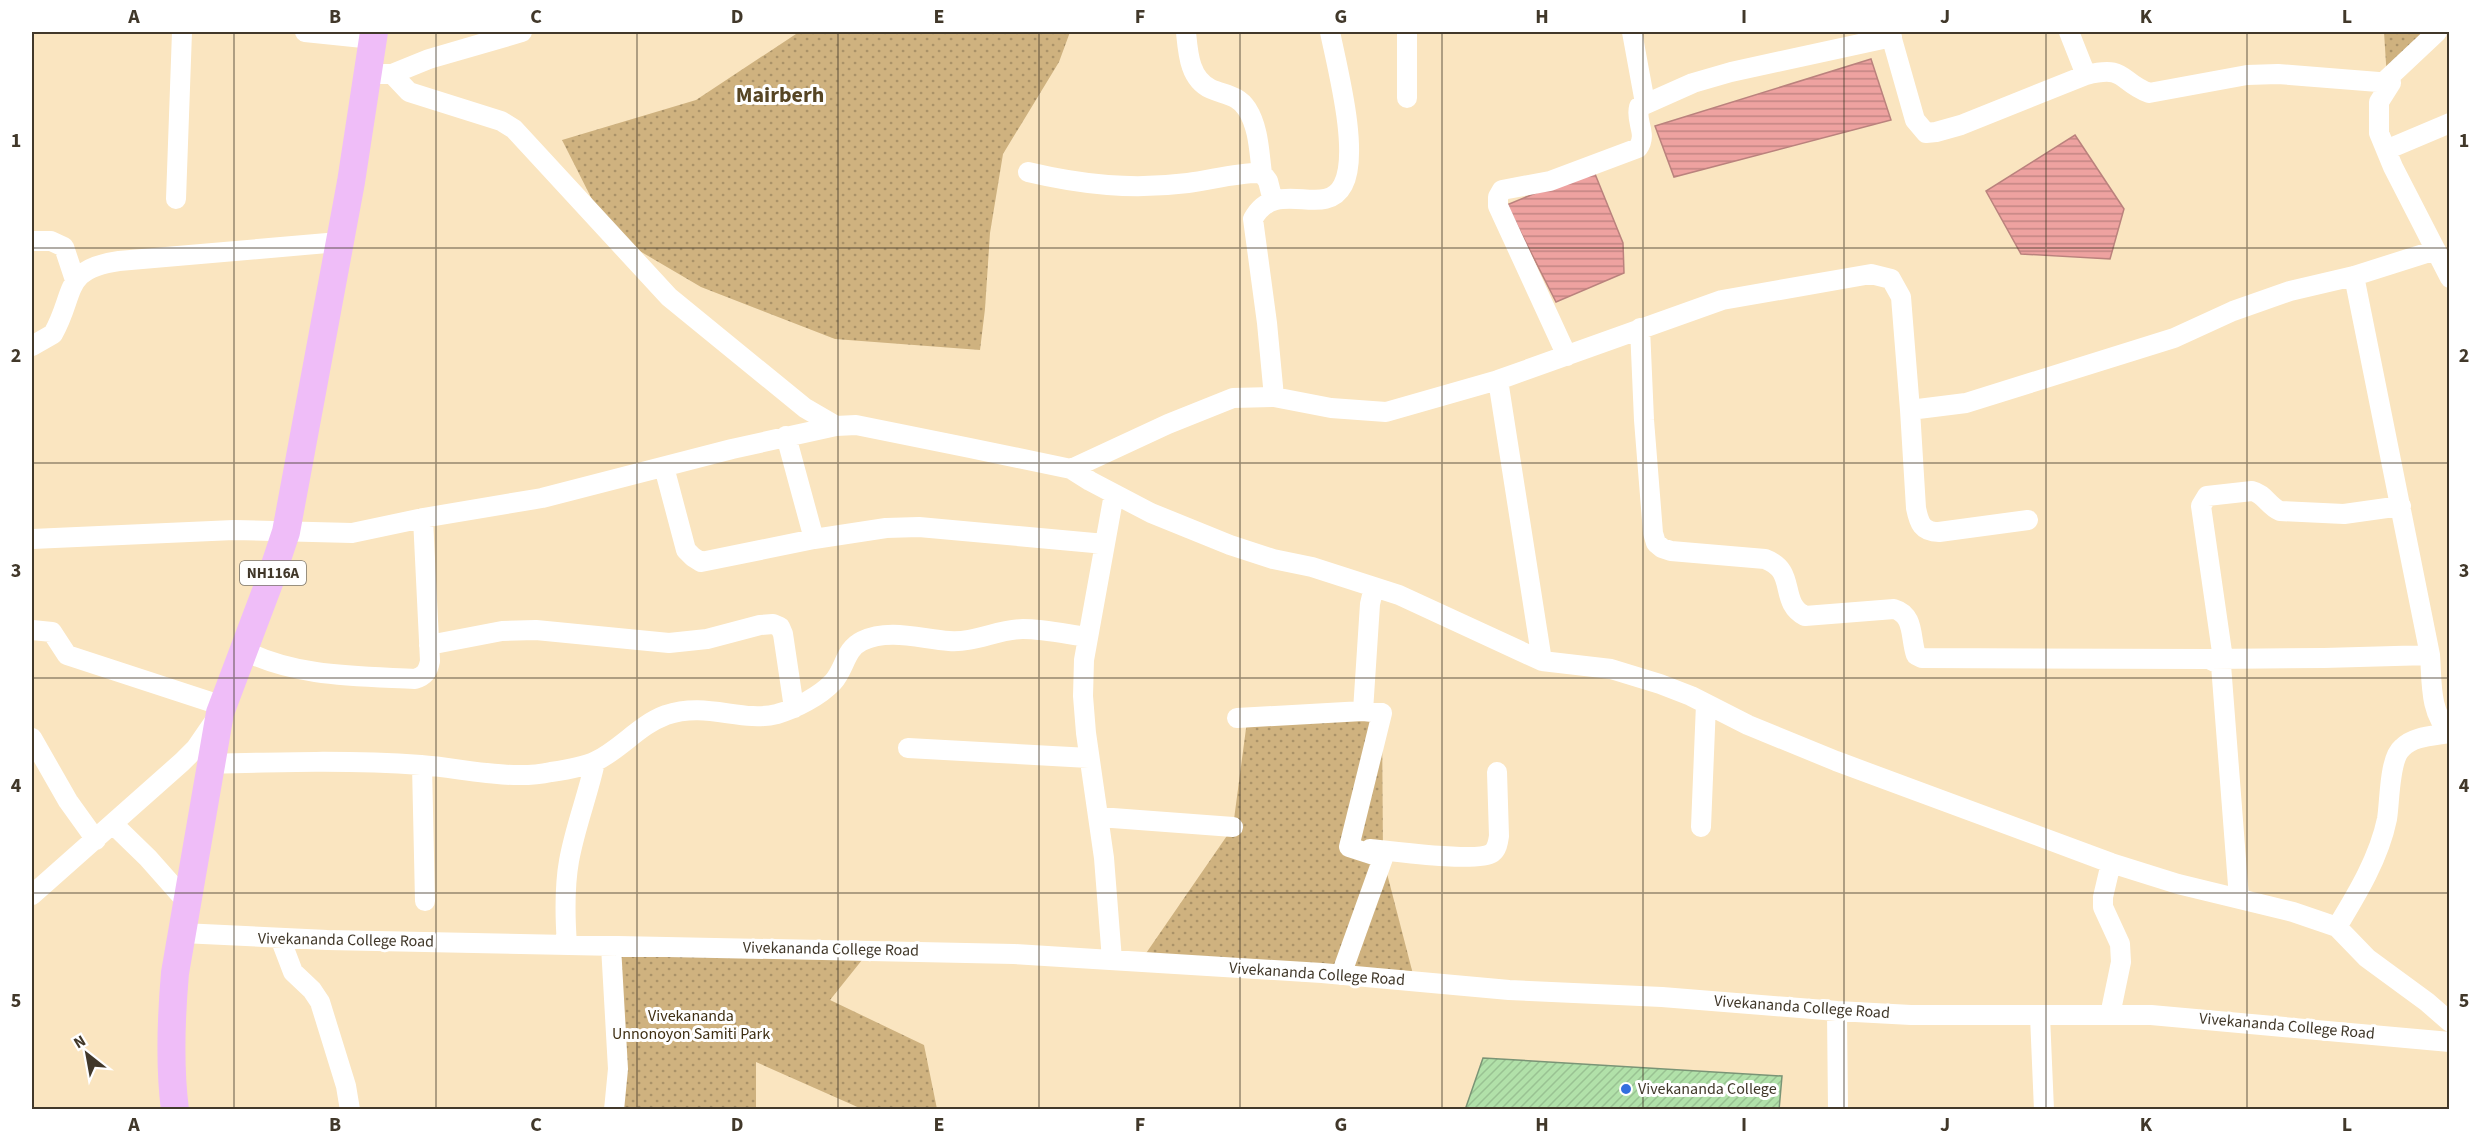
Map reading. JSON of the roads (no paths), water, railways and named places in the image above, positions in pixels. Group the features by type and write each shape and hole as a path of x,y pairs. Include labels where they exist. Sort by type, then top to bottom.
{"highway":[{"name":"NH116A","path":"175,1110 171,1076 175,974 221,710 286,532 308,423 339,242 381,74 374,35"}],"street":[{"path":"176,199 182,32"},
{"path":"305,32 374,35"},
{"path":"381,74 522,32"},
{"path":"1186,32 1188,53 1200,82 1232,94 1246,108 1254,124 1262,173 1268,181 1273,201"},
{"path":"1274,397 1253,219 1259,209 1280,198 1324,200 1336,194 1343,185 1349,166 1348,129 1330,32"},
{"path":"1407,32 1407,98"},
{"path":"1632,32 1645,103"},
{"path":"2069,32 2086,75"},
{"path":"2391,83 2387,79 2437,32"},
{"path":"1567,356 1498,206 1498,197 1502,190 1550,182 1638,148 1643,134 1637,113 1639,107 1694,83 1891,34 1915,120 1926,133 1960,125 2086,75 2102,71 2117,72 2128,78 2139,89 2150,93 2247,75 2278,74 2391,83"},
{"path":"381,74 410,92 501,121 514,129 669,297 805,408 836,426"},
{"path":"1910,410 1966,403 2174,338 2233,310 2290,291 2354,276 2445,265 2379,133 2379,102 2391,83"},
{"path":"2386,150 2450,123"},
{"path":"1028,172 1096,186 1148,187 1262,173"},
{"path":"32,241 51,240 64,247 75,280"},
{"path":"32,346 53,334 75,280 92,267 103,263 339,242"},
{"path":"1071,469 1168,424 1233,398 1274,397 1331,408 1386,412 1498,380 1722,300 1871,274 1891,279 1901,297 1918,521 1929,532 1939,532 2028,520"},
{"path":"2354,276 2430,655 2434,704 2444,727 2450,732"},
{"path":"1640,328 1644,420 1653,533 1662,548 1671,551 1765,559 1776,563 1784,572 1791,603 1797,612 1805,616 1894,609 1902,611 1911,626 1916,655 1922,658 2216,659 2430,655"},
{"path":"1498,380 1542,661"},
{"path":"32,539 98,534 234,530 352,533 423,518 542,498 786,436 836,426 862,426 1071,469 1151,513 1273,560 1312,567 1430,608 1542,661 1611,669 1660,684 1748,725 1836,761 2111,863 2178,884 2293,912 2337,927 2367,958 2450,1022"},
{"path":"786,436 814,539"},
{"path":"664,467 686,550 701,561 814,539 886,528 919,527 1105,544"},
{"path":"2239,898 2224,672 2216,659 2201,506 2207,496 2252,491 2259,493 2280,511 2344,513 2401,506"},
{"path":"1112,960 1099,817 1089,758 1083,696 1084,660 1114,494"},
{"path":"243,650 261,659 337,675 415,679 423,676 428,669 429,645 423,518"},
{"path":"1363,711 1370,604 1374,587"},
{"path":"429,645 483,633 536,630 669,643 707,639 760,625 774,624 780,627 783,634 794,708"},
{"path":"212,764 324,761 422,765 504,774 548,773 595,762 649,724 664,716 685,710 711,710 749,716 775,714 794,708 833,682 852,647 863,640 909,635 950,641 970,640 1023,629 1088,637"},
{"path":"32,630 52,632 67,655 221,710 196,748 182,762 32,895"},
{"path":"1701,827 1706,704"},
{"path":"1237,718 1363,711 1382,713 1349,847"},
{"path":"2337,927 2359,890 2376,853 2386,820 2394,760 2400,749 2409,742 2450,732"},
{"path":"32,738 68,801 96,840"},
{"path":"908,748 1089,758"},
{"path":"567,945 566,886 569,860 588,797 595,762"},
{"path":"422,765 426,901"},
{"path":"1349,847 1452,856 1484,856 1492,853 1497,846 1499,836 1497,772"},
{"path":"1099,817 1233,827"},
{"path":"113,824 148,858 187,903"},
{"path":"1341,975 1383,858 1349,847"},
{"path":"2110,1015 2121,962 2120,944 2103,907 2111,863"},
{"name":"Vivekananda College Road","path":"182,933 280,938 1014,954 1341,975 1509,990 1662,997 1911,1015 2182,1017 2450,1042"},
{"path":"280,938 293,972 312,990 320,1002 346,1086 350,1110"},
{"path":"611,945 618,1069 614,1110"},
{"path":"1837,1011 1838,1110"},
{"path":"2040,1016 2044,1110"}],"place":[{"name":"Vivekananda College","path":"1626,1089"}],"district":[{"name":"Mairberh","path":"780,95"}],"park label":[{"name":"Vivekananda Unnonoyon Samiti Park","path":"691,1025"}]}
